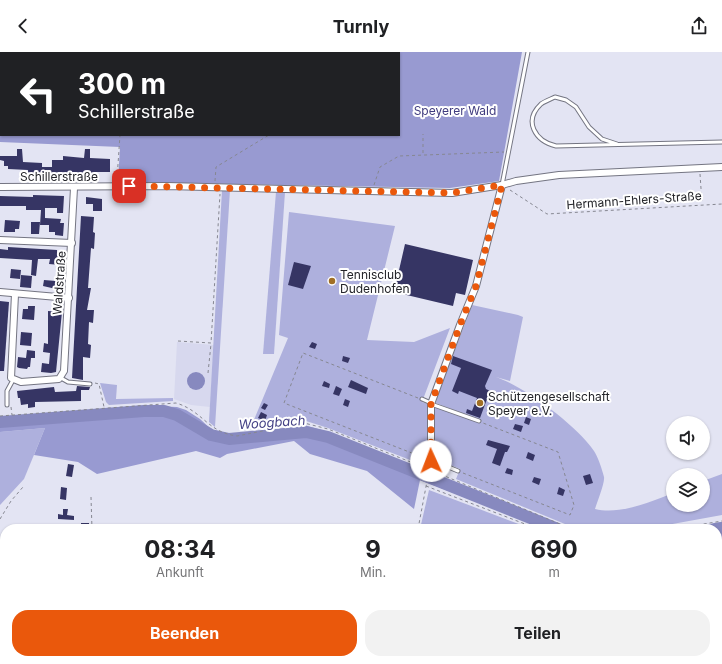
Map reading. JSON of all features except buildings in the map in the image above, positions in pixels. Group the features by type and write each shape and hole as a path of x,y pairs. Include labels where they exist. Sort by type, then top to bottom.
{"street":[{"name":"Schillerstraße","path":"0,187 218,187 452,193 502,185 516,181 559,175 722,167"},
{"path":"429,470 431,403 476,286 502,185"},
{"name":"Waldstraße","path":"61,378 64,371 69,298 74,188"},
{"path":"0,240 72,243"},
{"path":"0,292 69,298"},
{"path":"15,294 11,374 13,380 26,382 61,378"}],"lane":[{"path":"502,185 528,52"},
{"path":"617,144 602,139 589,127 576,107 566,100 555,96 542,103 535,112 532,123 534,130 545,144 578,146 722,142"},
{"path":"61,378 68,382 90,384"},
{"path":"7,405 7,391 13,380"},
{"path":"422,399 479,421"},
{"path":"429,460 458,471"}],"path":[{"path":"423,154 424,134"},
{"path":"117,186 120,136"},
{"path":"208,373 211,343 218,187 216,167 268,136"},
{"path":"372,191 380,167 386,162 399,156 509,152"},
{"path":"700,168 702,204"},
{"name":"Hermann-Ehlers-Straße","path":"502,185 547,214 722,204"},
{"path":"178,341 211,343"},
{"path":"422,399 303,353 284,403 429,460"},
{"path":"90,384 99,384 105,408"},
{"path":"0,416 176,403 188,406 218,432 237,436 304,423 328,429 560,524"},
{"path":"458,471 570,515 574,505 558,452 479,421"},
{"path":"419,524 427,482"},
{"path":"426,486 525,524"},
{"path":"0,519 22,487"},
{"path":"91,497 92,524"},
{"path":"704,524 722,521"}],"shaded area":[{"path":"222,190 230,190 215,427 209,422"},
{"path":"276,192 285,192 274,354 263,354"},
{"path":"289,212 395,226 367,340 414,342 450,328 422,402 479,422 479,420 436,403 437,397 472,305 518,315 523,317 510,381 496,377 521,389 549,408 575,430 594,451 600,463 604,477 595,509 625,509 645,504 666,496 666,512 710,512 710,478 722,474 722,515 672,524 565,524 456,479 460,469 427,455 423,465 306,421 251,427 288,338 279,335"},
{"path":"177,342 214,345 210,407 191,405 174,399"},
{"path":"196,372 202,375 205,381 202,387 196,390 190,387 187,381 190,375"},
{"path":"100,383 117,385 116,399 173,398 173,401 109,405 106,402"},
{"path":"45,428 24,479 0,505 0,432"},
{"path":"429,490 519,524 421,524"}],"green space":[{"name":"Speyerer Wald","path":"400,52 522,52 499,181 450,188 118,182 120,147 0,142 0,136 400,136"},
{"path":"152,406 177,407 186,410 200,419 214,432 229,437 244,437 304,425 329,432 556,524 534,524 420,480 414,509 367,471 310,454 294,441 227,454 220,458 196,451 97,474 78,462 34,455 45,428 0,432 0,418"},
{"path":"722,522 722,524 711,524"}],"waterway":[{"name":"Woogbach","path":"0,422 144,411 164,411 177,415 211,435 229,439 306,432 328,437 546,524"}],"place":[{"name":"Tennisclub Dudenhofen","path":"332,281"},
{"name":"Schützengesellschaft Speyer e.V.","path":"480,403"}],"route":[{"path":"129,186 452,193 502,185 476,286 431,404 431,461"}]}
